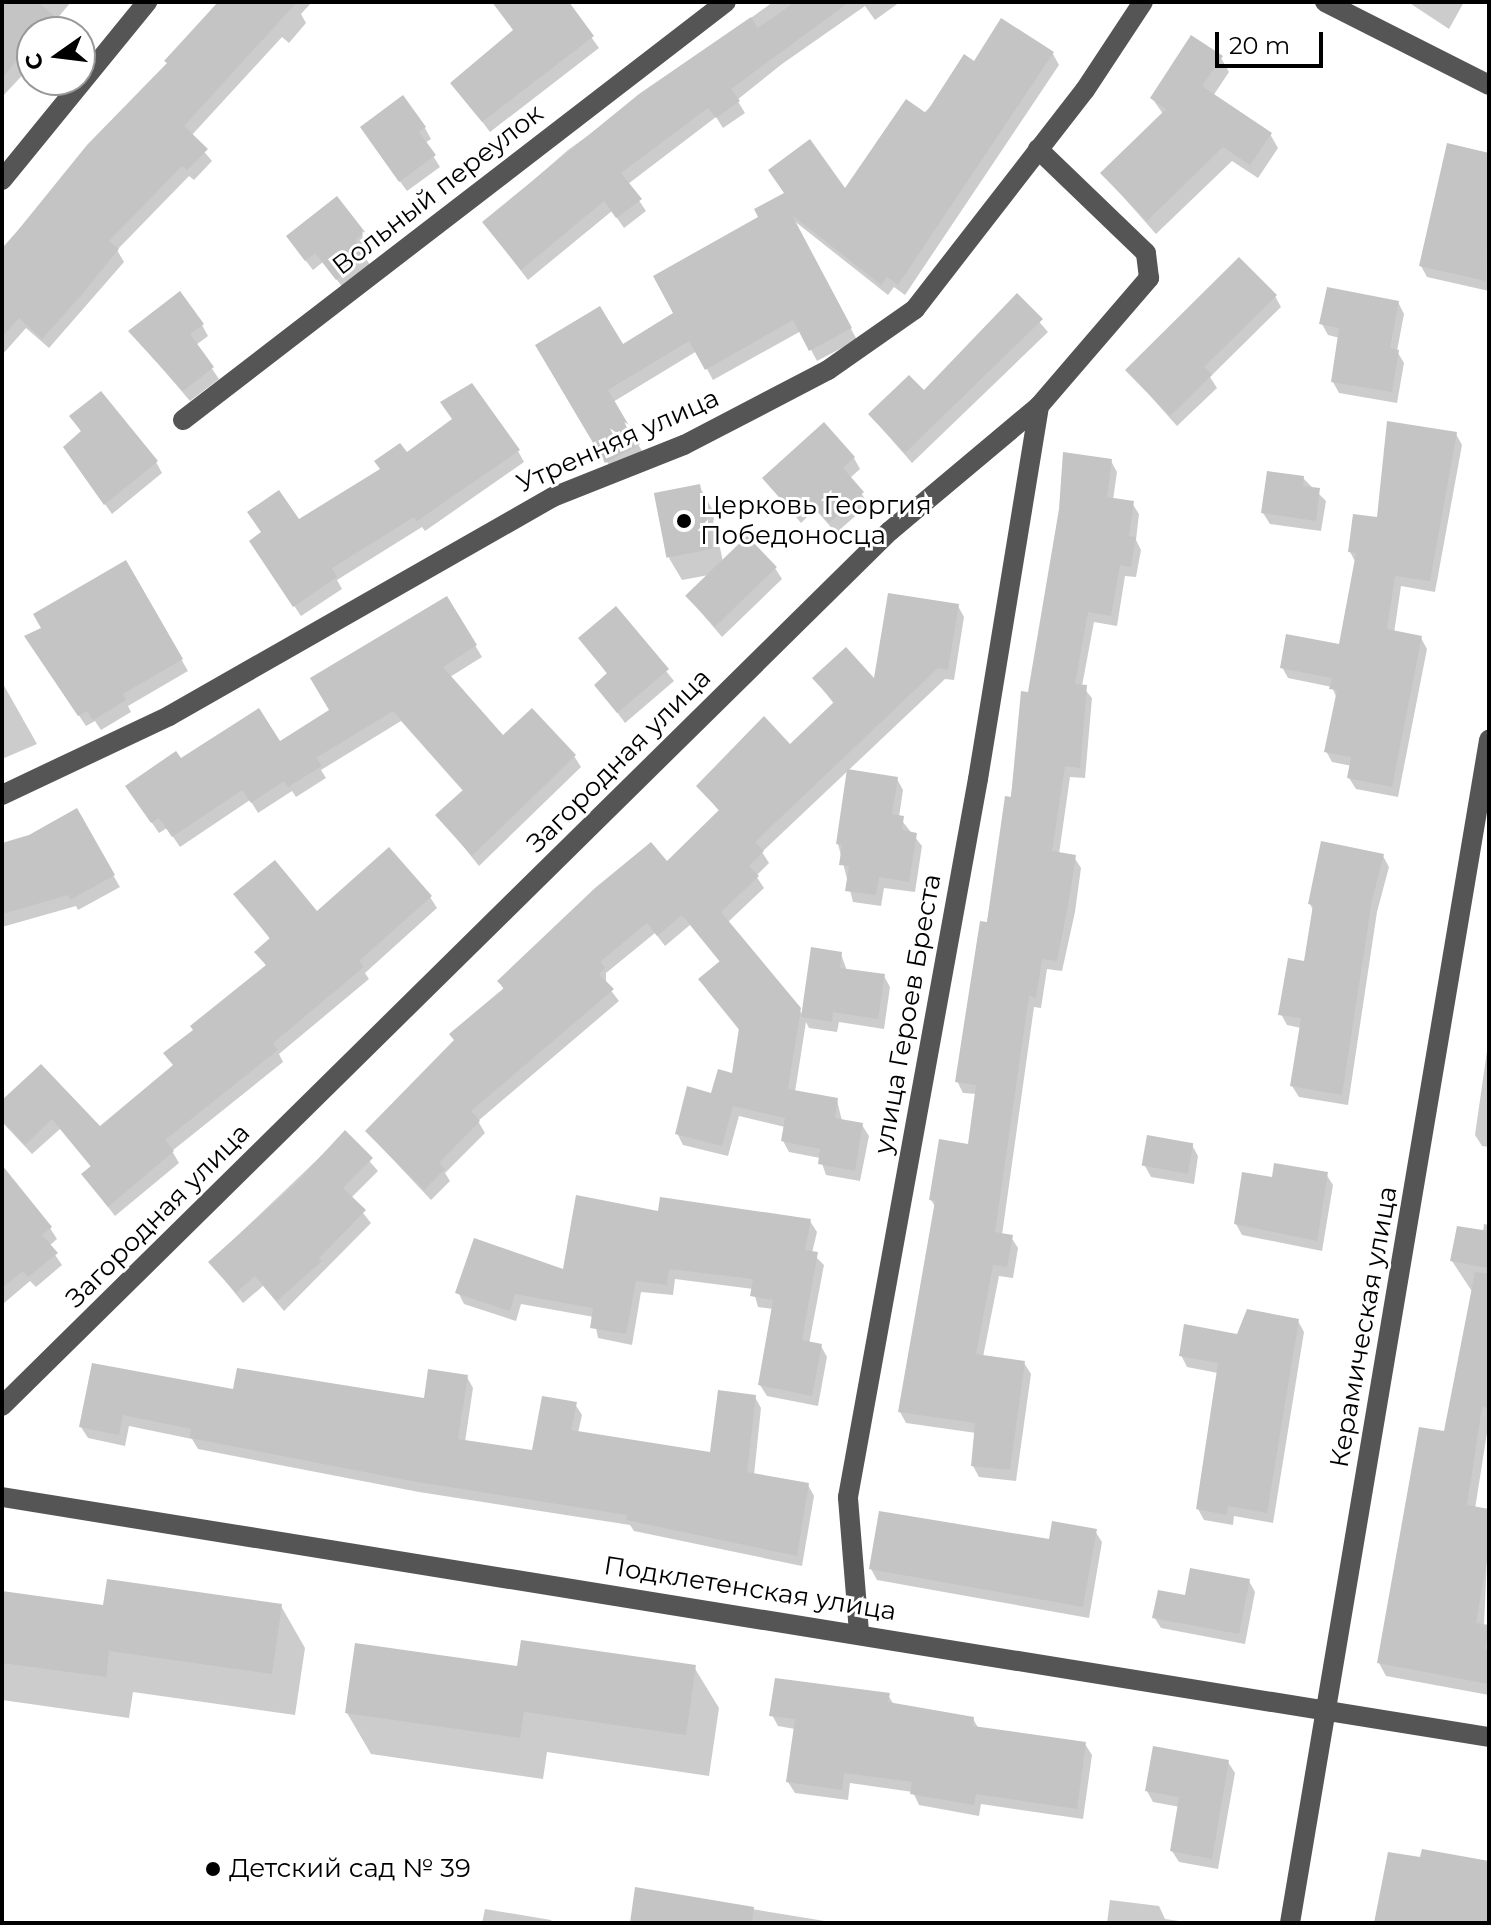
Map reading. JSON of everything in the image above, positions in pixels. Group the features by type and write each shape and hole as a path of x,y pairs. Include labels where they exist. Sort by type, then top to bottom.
{"street":[{"path":"2,180 147,2"},
{"name":"Вольный переулок","path":"183,420 726,2"},
{"name":"Утренняя улица","path":"2,795 169,716 553,497 684,445 828,370 915,309 1085,90 1143,2"},
{"path":"1325,2 1489,85"},
{"name":"Загородная улица","path":"2,1406 890,531 1039,406 1149,278 1146,253 1038,149"},
{"name":"улица Героев Бреста","path":"859,1632 848,1497 978,779 1039,406"},
{"name":"Керамическая улица","path":"1290,1923 1489,740"},
{"name":"Подклетенская улица","path":"2,1497 859,1632 1489,1737"}],"building":[{"path":"2,2 38,2 54,16 16,16 16,62 2,78"},
{"path":"218,2 297,2 184,126 208,149 187,170 182,166 109,241 119,249 78,299 42,339 19,318 2,337 2,250 87,145 167,63 164,61"},
{"path":"492,2 569,2 594,36 482,122 450,83 513,30"},
{"path":"795,2 849,2 731,89 740,101 716,118 708,108 621,173 642,199 616,218 604,201 521,270 482,222 639,94 751,17 758,28"},
{"path":"1001,18 1054,52 898,285 887,277 881,285 792,215 852,328 809,351 793,320 705,370 689,341 608,390 640,444 605,463 535,345 600,306 623,344 673,313 653,276 758,217 754,209 784,193 768,170 810,139 845,188 906,99 926,113 964,54 974,61"},
{"path":"1191,35 1223,56 1202,86 1272,133 1250,165 1223,147 1147,221 1100,173 1166,109 1150,98"},
{"path":"403,95 426,127 419,132 436,155 399,182 360,127"},
{"path":"1447,143 1489,153 1486,281 1419,266"},
{"path":"337,196 365,232 355,240 367,256 336,280 315,253 305,261 286,236"},
{"path":"1239,257 1277,295 1204,367 1212,375 1170,416 1125,370"},
{"path":"1327,287 1399,301 1390,348 1399,350 1392,392 1331,382 1339,328 1319,324"},
{"path":"180,291 204,324 190,334 214,367 183,391 128,331"},
{"path":"1017,293 1043,319 905,453 868,414 909,375 924,390"},
{"path":"472,383 520,450 417,521 414,517 332,568 337,577 293,607 249,541 261,532 247,512 279,490 299,519 380,469 374,461 400,443 407,452 452,419 440,402"},
{"path":"101,391 158,461 104,505 63,447 81,431 69,416"},
{"path":"1387,421 1457,432 1430,581 1395,576 1387,629 1422,636 1392,787 1347,778 1351,757 1324,752 1337,690 1329,689 1332,678 1280,668 1286,634 1339,644 1356,553 1348,552 1353,514 1377,517"},
{"path":"824,422 855,457 843,468 864,492 829,523 808,500 793,513 762,478"},
{"path":"1063,452 1112,459 1107,497 1134,501 1129,536 1136,537 1131,567 1120,565 1111,616 1088,612 1075,684 1087,685 1080,768 1065,766 1052,851 1076,855 1057,961 1042,959 1036,998 1029,996 995,1232 1013,1235 1007,1267 993,1265 976,1354 1025,1361 1010,1470 971,1466 975,1423 898,1412 935,1201 929,1200 939,1139 968,1144 976,1085 955,1082 980,921 987,922 1005,796 1011,797 1021,691 1028,692 1059,509"},
{"path":"1267,471 1304,476 1303,486 1320,488 1316,521 1261,513"},
{"name":"Церковь Георгия Победоносца","path":"700,484 713,549 666,558 654,493"},
{"path":"747,536 777,567 715,627 685,596"},
{"path":"126,560 183,659 123,694 126,700 93,720 87,711 78,716 24,636 41,628 33,614"},
{"path":"888,593 959,604 948,670 938,668 755,842 764,851 749,866 759,876 721,912 801,1008 788,1089 838,1098 835,1118 863,1123 855,1171 818,1164 820,1149 781,1141 785,1118 733,1106 722,1146 675,1134 687,1086 711,1093 718,1069 732,1073 739,1028 698,979 720,961 682,915 657,936 647,923 600,962 605,968 599,974 614,989 471,1111 480,1121 439,1163 445,1169 424,1190 365,1131 454,1040 449,1034 504,988 497,981 595,888 651,842 667,861 719,810 696,786 764,716 790,744 834,702 812,678 846,647 874,678"},
{"path":"447,596 477,645 443,667 503,735 532,708 576,755 472,856 435,815 463,790 393,711 316,758 322,766 288,787 284,781 251,803 242,790 172,837 159,818 151,823 125,786 176,751 181,758 259,708 280,741 329,710 310,678"},
{"path":"616,606 669,669 617,713 594,685 607,673 578,638"},
{"path":"847,769 898,777 892,814 904,816 902,830 917,833 909,882 879,877 876,895 845,891 849,866 839,865 842,845 836,844"},
{"path":"77,808 115,875 70,900 68,895 2,914 2,843 29,835"},
{"path":"1321,841 1384,854 1372,900 1342,1095 1290,1086 1301,1018 1278,1015 1288,958 1304,961 1313,905 1308,904"},
{"path":"389,847 432,896 359,961 364,967 273,1043 278,1050 165,1140 174,1151 108,1207 81,1174 91,1166 52,1119 25,1145 2,1120 2,1100 41,1064 100,1126 173,1065 163,1053 193,1030 190,1026 266,965 254,952 270,938 233,894 275,860 317,911"},
{"path":"811,947 842,952 840,968 885,974 878,1019 833,1012 832,1022 801,1017"},
{"path":"345,1130 373,1158 343,1188 366,1210 319,1258 322,1261 277,1301 255,1276 236,1293 208,1262 295,1184"},
{"path":"1147,1135 1193,1143 1188,1174 1142,1166"},
{"path":"1274,1163 1328,1172 1317,1241 1234,1224 1242,1172 1272,1177"},
{"path":"2,1165 52,1227 42,1235 58,1253 28,1277 23,1271 2,1288"},
{"path":"576,1195 658,1211 660,1197 811,1219 805,1250 818,1252 802,1340 822,1344 812,1396 758,1385 773,1300 750,1296 753,1279 669,1269 667,1285 636,1281 626,1334 590,1328 593,1308 515,1294 510,1311 455,1293 474,1238 563,1269"},
{"path":"1457,1226 1489,1231 1489,1268 1450,1261"},
{"path":"1475,1272 1489,1274 1489,1408 1482,1407 1467,1505 1489,1509 1489,1548 1476,1623 1489,1625 1485,1649 1489,1650 1489,1684 1377,1663 1419,1427 1444,1431"},
{"path":"1247,1309 1299,1319 1267,1513 1228,1506 1227,1515 1196,1509 1218,1363 1179,1356 1184,1324 1237,1334"},
{"path":"92,1363 233,1389 237,1368 424,1398 428,1369 468,1375 458,1439 532,1450 542,1396 577,1402 571,1430 710,1452 718,1390 756,1395 747,1472 809,1483 797,1556 626,1520 627,1515 411,1481 190,1438 191,1429 123,1415 119,1435 79,1427"},
{"path":"879,1511 1049,1539 1052,1521 1097,1529 1083,1607 869,1569"},
{"path":"1190,1568 1250,1579 1239,1634 1152,1618 1158,1590 1185,1595"},
{"path":"107,1579 282,1604 272,1674 109,1651 106,1677 2,1663 2,1591 103,1605"},
{"path":"521,1640 696,1665 686,1735 524,1712 520,1738 345,1713 355,1643 517,1666"},
{"path":"775,1678 890,1693 888,1702 974,1717 973,1726 1086,1742 1077,1809 976,1794 974,1805 910,1794 912,1782 844,1773 842,1790 786,1782 795,1719 769,1716"},
{"path":"1153,1746 1229,1760 1212,1859 1170,1851 1179,1797 1145,1791"},
{"path":"1422,1849 1489,1861 1489,1923 1374,1923 1388,1852 1420,1857"},
{"path":"635,1887 754,1907 752,1923 630,1923"}],"place":[{"name":"Церковь Георгия Победоносца","path":"684,521"},
{"name":"Детский сад № 39","path":"213,1869"}]}
